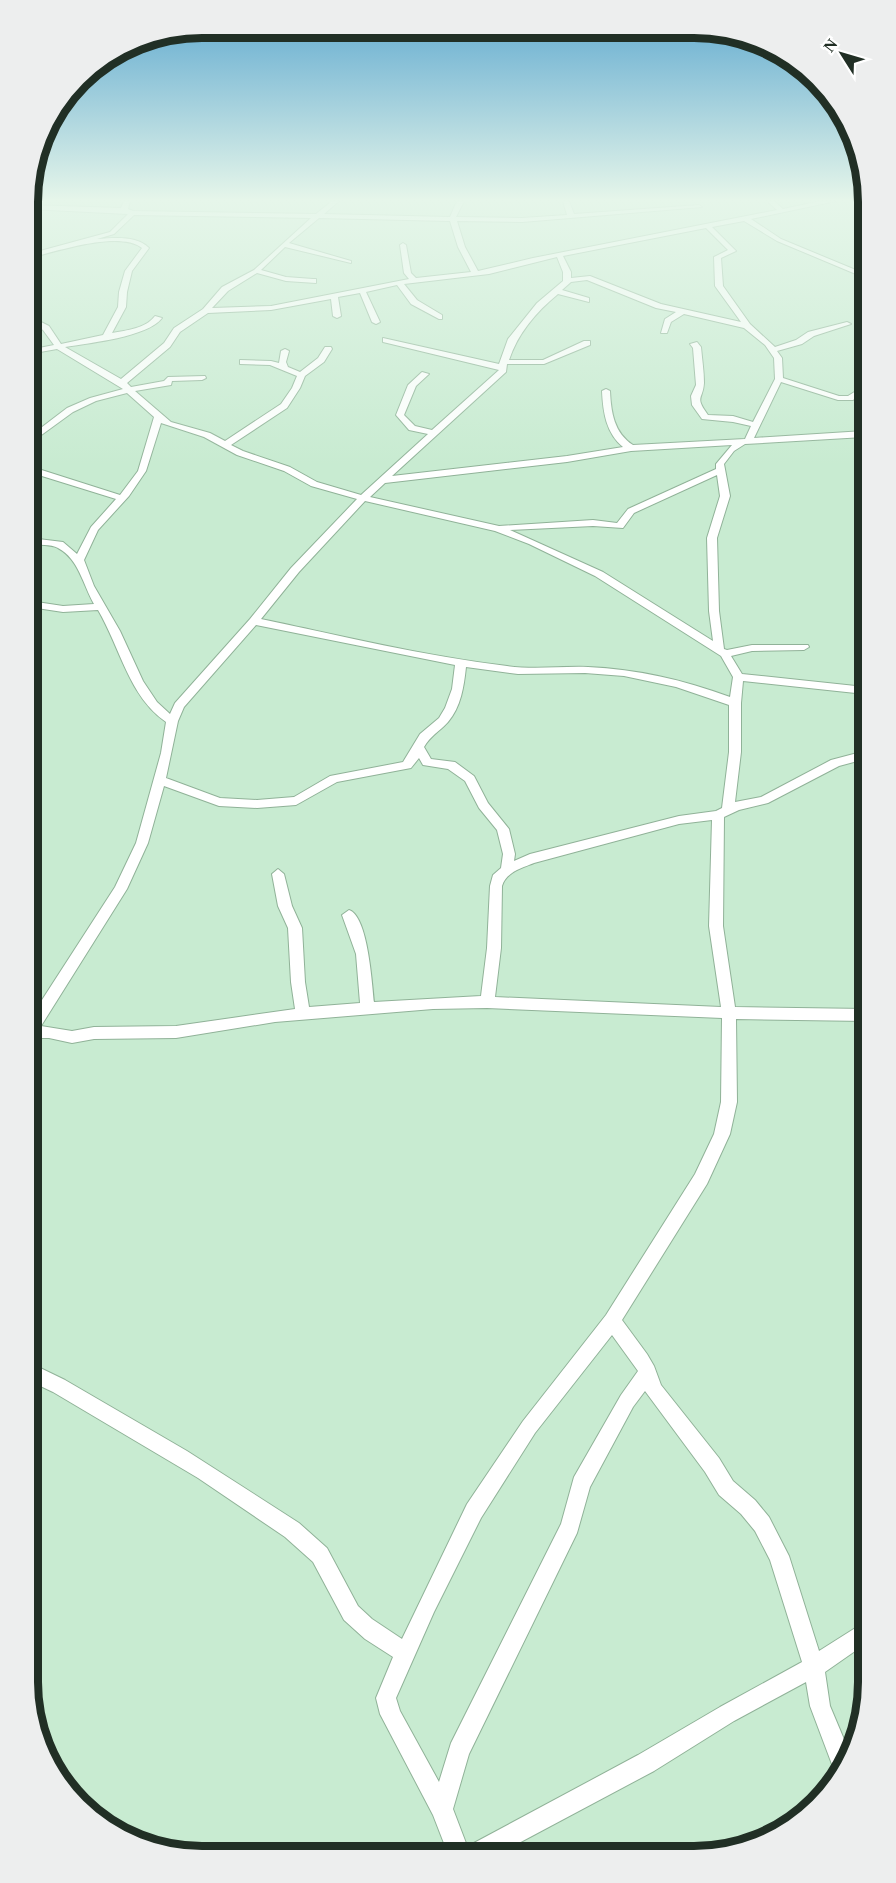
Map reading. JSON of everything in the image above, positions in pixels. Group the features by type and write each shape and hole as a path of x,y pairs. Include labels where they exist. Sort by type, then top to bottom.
{"street":[{"path":"106,336 122,308 124,289"},
{"path":"125,386 167,345 177,330 206,311 225,289"},
{"path":"206,311 271,308 368,289"},
{"path":"404,289 414,302 439,317"},
{"path":"38,1019 121,889 142,843 160,780 172,721 179,705 254,621 295,570 363,498 503,369 511,341 540,305 558,289"},
{"path":"617,289 637,298 747,327"},
{"path":"456,1846 442,1809 390,1714 386,1698 405,1653 474,1511 529,1427 612,1321 701,1179 722,1134 729,1102 729,1013 716,926 723,812 735,752 735,703 738,677 722,652 714,610 712,538 726,496 720,464 723,458 745,441 756,425 779,379 778,358 773,350 768,343 747,327 738,316 733,304 720,289"},
{"path":"362,290 376,322"},
{"path":"556,291 586,300"},
{"path":"334,296 337,316"},
{"path":"664,331 668,321 683,311"},
{"path":"38,350 149,327 158,318"},
{"path":"820,331 823,329 823,320"},
{"path":"38,323 46,328 59,347 125,386 168,424 207,435 225,445 287,469 314,484 363,498 498,529 540,545 599,574 722,652 752,648 804,647"},
{"path":"773,350 799,342 820,331 847,324"},
{"path":"386,340 503,364 544,362 586,343"},
{"path":"694,344 697,347 700,370 700,385 695,396 698,409 705,417 733,419 756,425"},
{"path":"225,445 284,406 296,388 301,375 321,360 328,349"},
{"path":"285,351 282,362 285,366"},
{"path":"243,362 257,361 285,366 301,375"},
{"path":"425,374 414,381 400,415 405,423 415,430 433,433"},
{"path":"38,434 68,411 125,386 168,382 168,379 202,378"},
{"path":"779,379 838,398 849,398 858,392"},
{"path":"606,391 612,428 618,439 631,448"},
{"path":"79,560 94,529 122,498 142,471 158,417"},
{"path":"384,480 567,459 631,448 858,434"},
{"path":"498,529 593,523 620,526 631,511 721,470"},
{"path":"38,472 122,498"},
{"path":"38,542 60,544 79,560 87,583 150,702 162,716 172,721"},
{"path":"38,605 63,609 100,607"},
{"path":"254,621 461,663 517,671 586,670 635,674 669,680 735,703"},
{"path":"160,780 219,802 240,804 288,802 302,798 334,778 408,765 415,758 418,746 425,735 448,715 458,683 461,663"},
{"path":"738,677 858,690"},
{"path":"418,746 427,762 451,765 470,779 483,805 502,829 509,854 507,870"},
{"path":"487,1002 494,948 496,886 498,879 507,870 530,859 566,848 679,820 723,812 764,800 835,764 858,757"},
{"path":"278,874 285,906 295,928 298,982 303,1014"},
{"path":"349,915 363,954 367,1009"},
{"path":"38,1031 72,1037 94,1033 176,1032 275,1016 433,1003 487,1002 729,1013 858,1015"},
{"path":"612,1321 648,1372 653,1390 712,1465 726,1488 748,1507 762,1524 779,1556 814,1667 820,1706 840,1757"},
{"path":"442,1809 459,1752 570,1526 581,1484 622,1409 648,1372"},
{"path":"38,1376 70,1392 222,1482 296,1533 315,1549 329,1567 336,1588 356,1618 372,1632 405,1653"},
{"path":"491,1846 646,1763 727,1714 814,1667 858,1637"}]}
